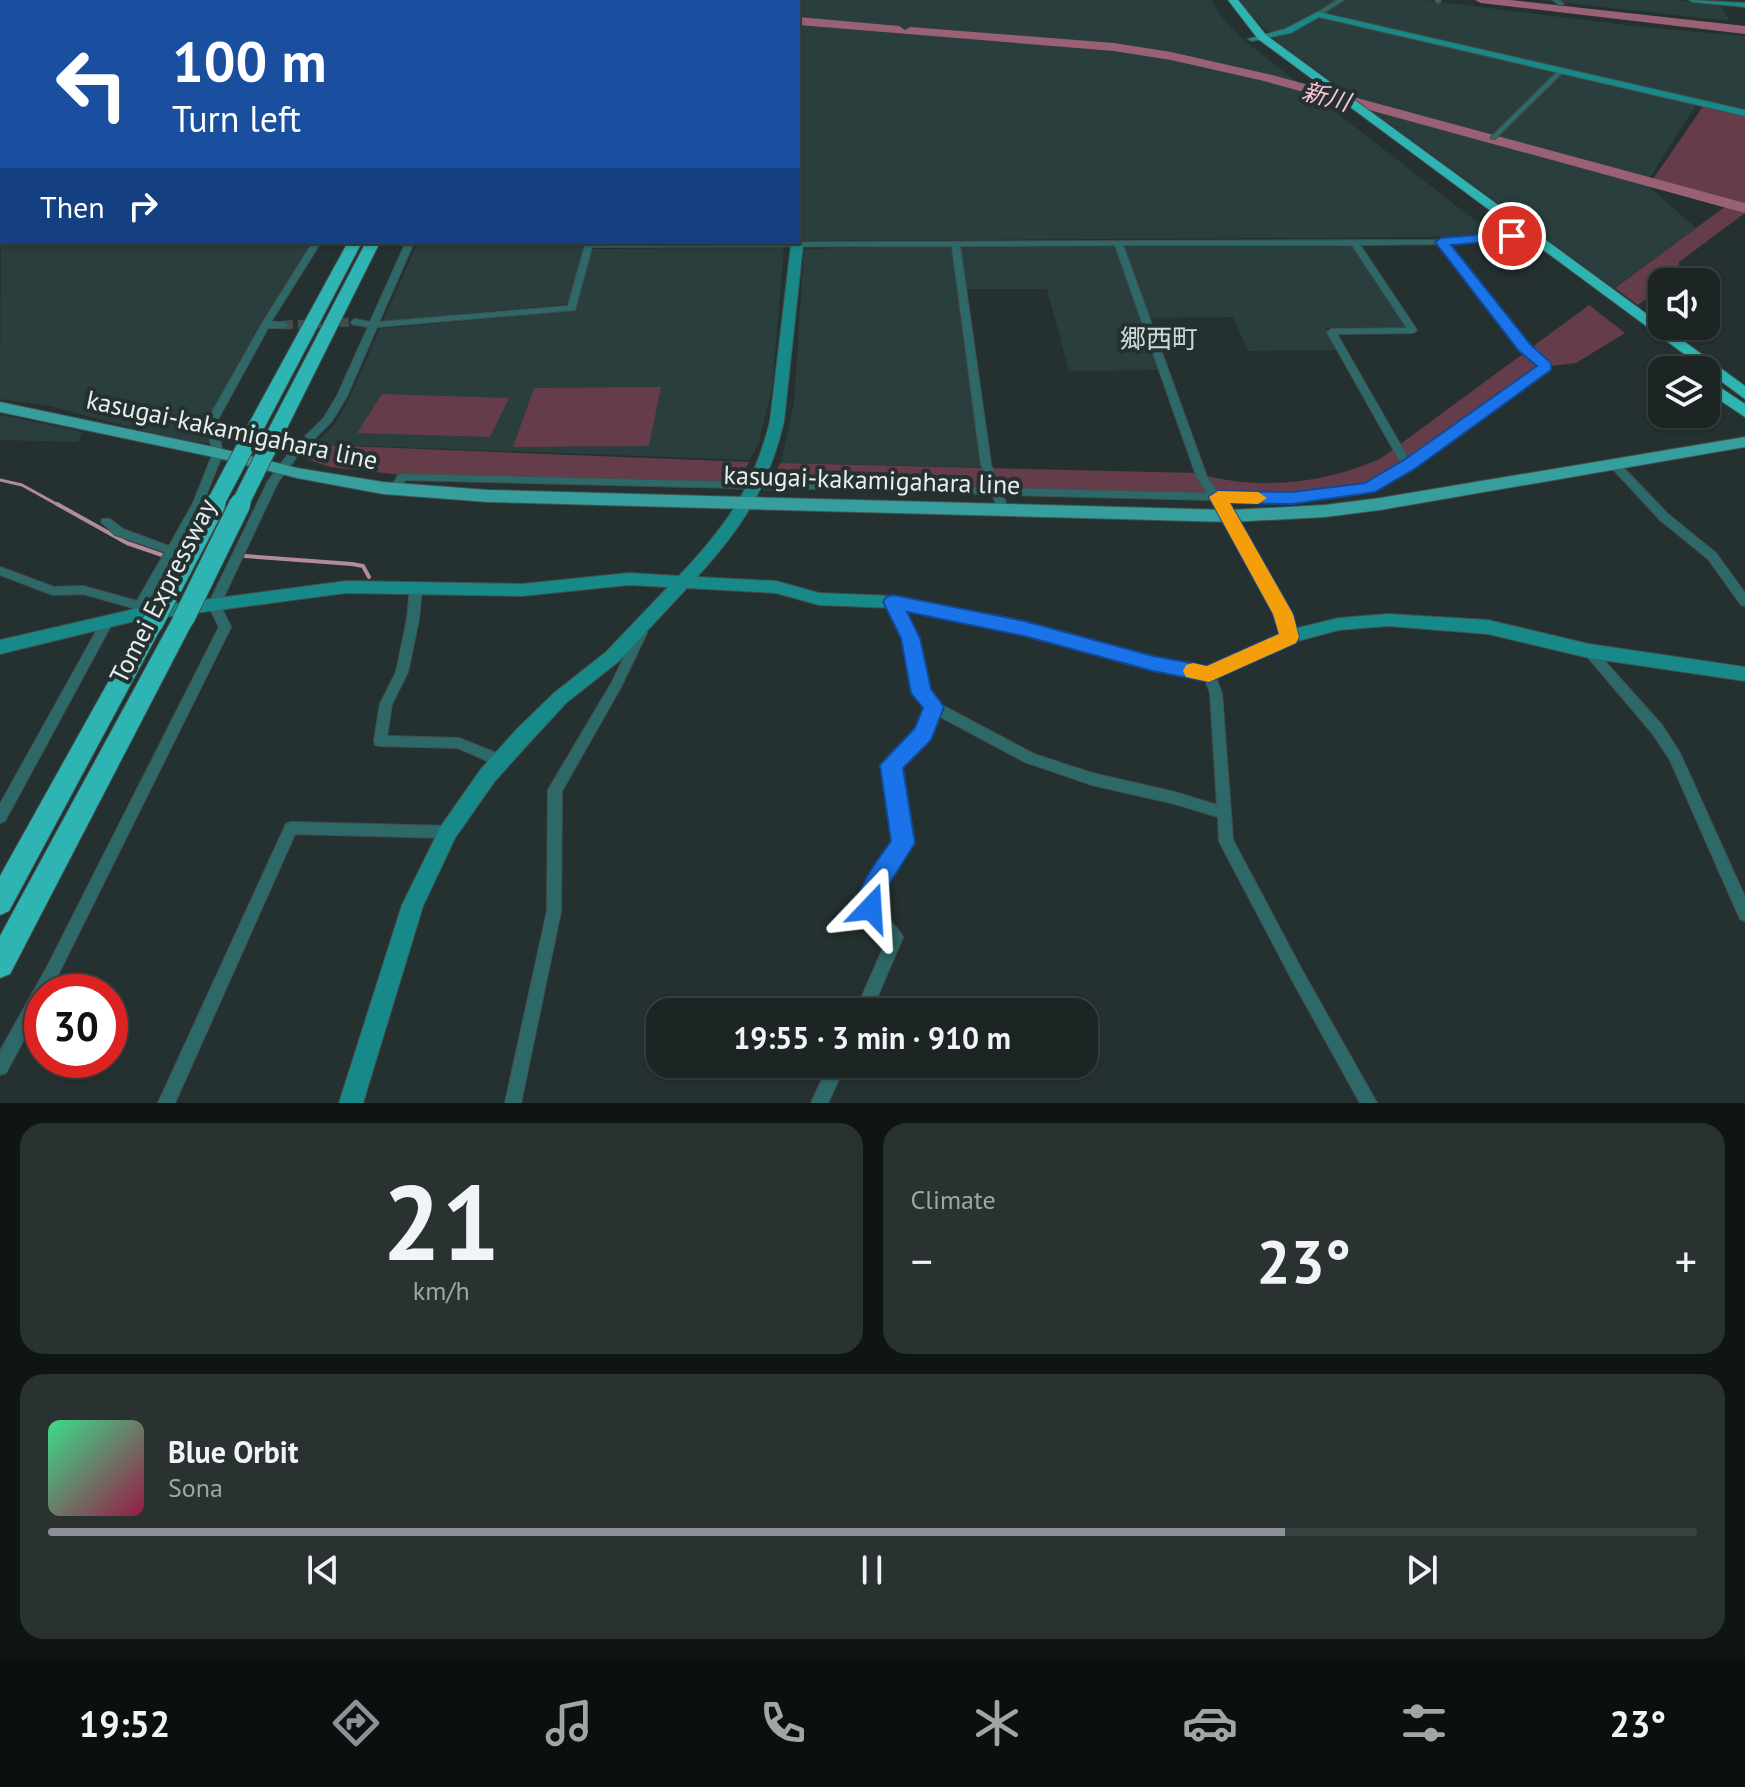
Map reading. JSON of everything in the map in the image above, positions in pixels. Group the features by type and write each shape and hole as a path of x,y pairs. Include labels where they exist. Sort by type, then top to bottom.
{"highway":[{"path":"1222,0 1236,23 1671,356"},
{"path":"1233,0 1257,38 1311,83 1361,111 1745,394"},
{"name":"Tomei Expressway","path":"0,902 142,615 251,436 354,244"},
{"name":"Tomei Expressway","path":"0,964 184,618 372,244"},
{"path":"1720,393 1745,412"}],"main road":[{"name":"kasugai-kakamigahara line","path":"0,407 281,469 395,489 488,496 1230,516 1325,511 1380,504 1745,442"}],"street":[{"path":"1257,38 1288,31 1341,0"},
{"path":"1693,0 1745,5"},
{"path":"1318,14 1745,113"},
{"path":"1493,138 1562,70"},
{"path":"355,322 373,325 572,308 589,245 1441,242 1512,236"},
{"path":"1354,242 1413,330 1331,332 1403,458"},
{"path":"777,486 1292,498 1369,488 1410,464 1546,366 1524,348 1441,242"},
{"path":"1118,243 1202,478 1230,516 1283,614 1289,637"},
{"path":"142,615 198,503 218,453 211,423 265,325 316,244"},
{"path":"214,605 281,469 327,421 342,396 409,244"},
{"path":"956,244 986,464 1004,511"},
{"path":"351,1103 413,905 448,832 501,761 560,698 612,657 646,622 720,542 748,502 771,446 777,421 797,245"},
{"path":"265,325 284,325"},
{"path":"1614,464 1664,517 1712,556 1745,602"},
{"path":"395,489 402,477 735,485"},
{"path":"106,522 119,532 172,551"},
{"path":"0,571 53,591 83,590 142,615"},
{"path":"0,647 108,620 346,587 522,590 629,579 776,587 819,599 893,602 1024,628 1153,664 1209,674 1289,637 1339,624 1388,620 1488,627 1589,651 1745,674"},
{"path":"416,587 402,672 386,704 380,741 459,743 501,761"},
{"path":"893,602 910,638 921,693 934,707 1030,758 1092,779 1175,798 1223,813"},
{"path":"0,1067 80,918 225,627 214,605"},
{"path":"0,817 108,620"},
{"path":"513,1103 554,911 555,790 617,684 646,622"},
{"path":"1589,651 1657,729 1675,757 1745,914"},
{"path":"1209,674 1216,693 1226,841 1303,988 1369,1103"},
{"path":"869,998 895,937 871,908 871,892 903,843 891,765 923,733 934,707"},
{"path":"166,1103 291,828 448,832"},
{"path":"819,1103 831,1078"}],"shaded area":[{"path":"800,0 1211,0 1221,16 1246,42 1486,229 1483,234 1425,237 800,241"},
{"path":"1240,0 1424,0 1642,27 1745,36 1745,111 1697,103 1646,184 1696,228 1614,288 1277,41"},
{"path":"1541,0 1676,0 1719,4 1730,21"},
{"path":"1704,105 1745,115 1745,203 1653,179"},
{"path":"1726,206 1745,213 1679,262 1680,268 1648,268 1648,298 1638,305 1615,288"},
{"path":"1,244 304,244 309,248 259,325 215,406 206,426 214,443 186,442 46,405 0,399"},
{"path":"417,244 584,244 569,304 383,321"},
{"path":"1352,244 1405,327 1326,328 1338,350 1248,351 1233,317 1148,318 1122,245"},
{"path":"1116,245 1161,370 1069,371 1047,289 966,289 960,246"},
{"path":"953,246 981,467 781,463 794,403 804,249"},
{"path":"784,247 772,388 758,445 750,460 314,444 334,425 346,405 380,329 576,310 593,249"},
{"path":"1589,305 1625,333 1576,363 1541,367 1412,459 1362,486 1291,495 772,484 780,463 1197,473 1219,479 1266,483 1336,474 1380,459"},
{"path":"661,387 649,446 513,447 534,388"},
{"path":"382,394 509,398 490,437 357,433"},
{"path":"0,416 82,432 78,442 0,440"},
{"path":"321,445 749,462 739,483 402,475 330,467 306,459"}],"waterway":[{"path":"1481,0 1745,30"},
{"name":"新川","path":"800,21 899,30"},
{"name":"新川","path":"910,31 1114,47 1171,56 1267,78 1745,208"},
{"path":"0,480 22,485 60,506"},
{"path":"57,504 127,543 165,556"},
{"path":"245,556 352,564 363,566 369,577"}],"tunnel":[{"path":"284,325 355,322"},
{"path":"735,485 777,486"}],"slow traffic":[{"path":"1193,671 1209,674 1289,637 1283,614 1218,497 1258,498"}],"district":[{"name":"郷西町","path":"1159,339"}],"route":[{"path":"871,908 871,892 903,843 891,765 923,733 934,707 921,693 910,638 893,602 1024,628 1153,664 1209,674 1289,637 1283,614 1218,497 1292,498 1369,488 1410,464 1546,366 1524,348 1441,242 1512,236"}]}
